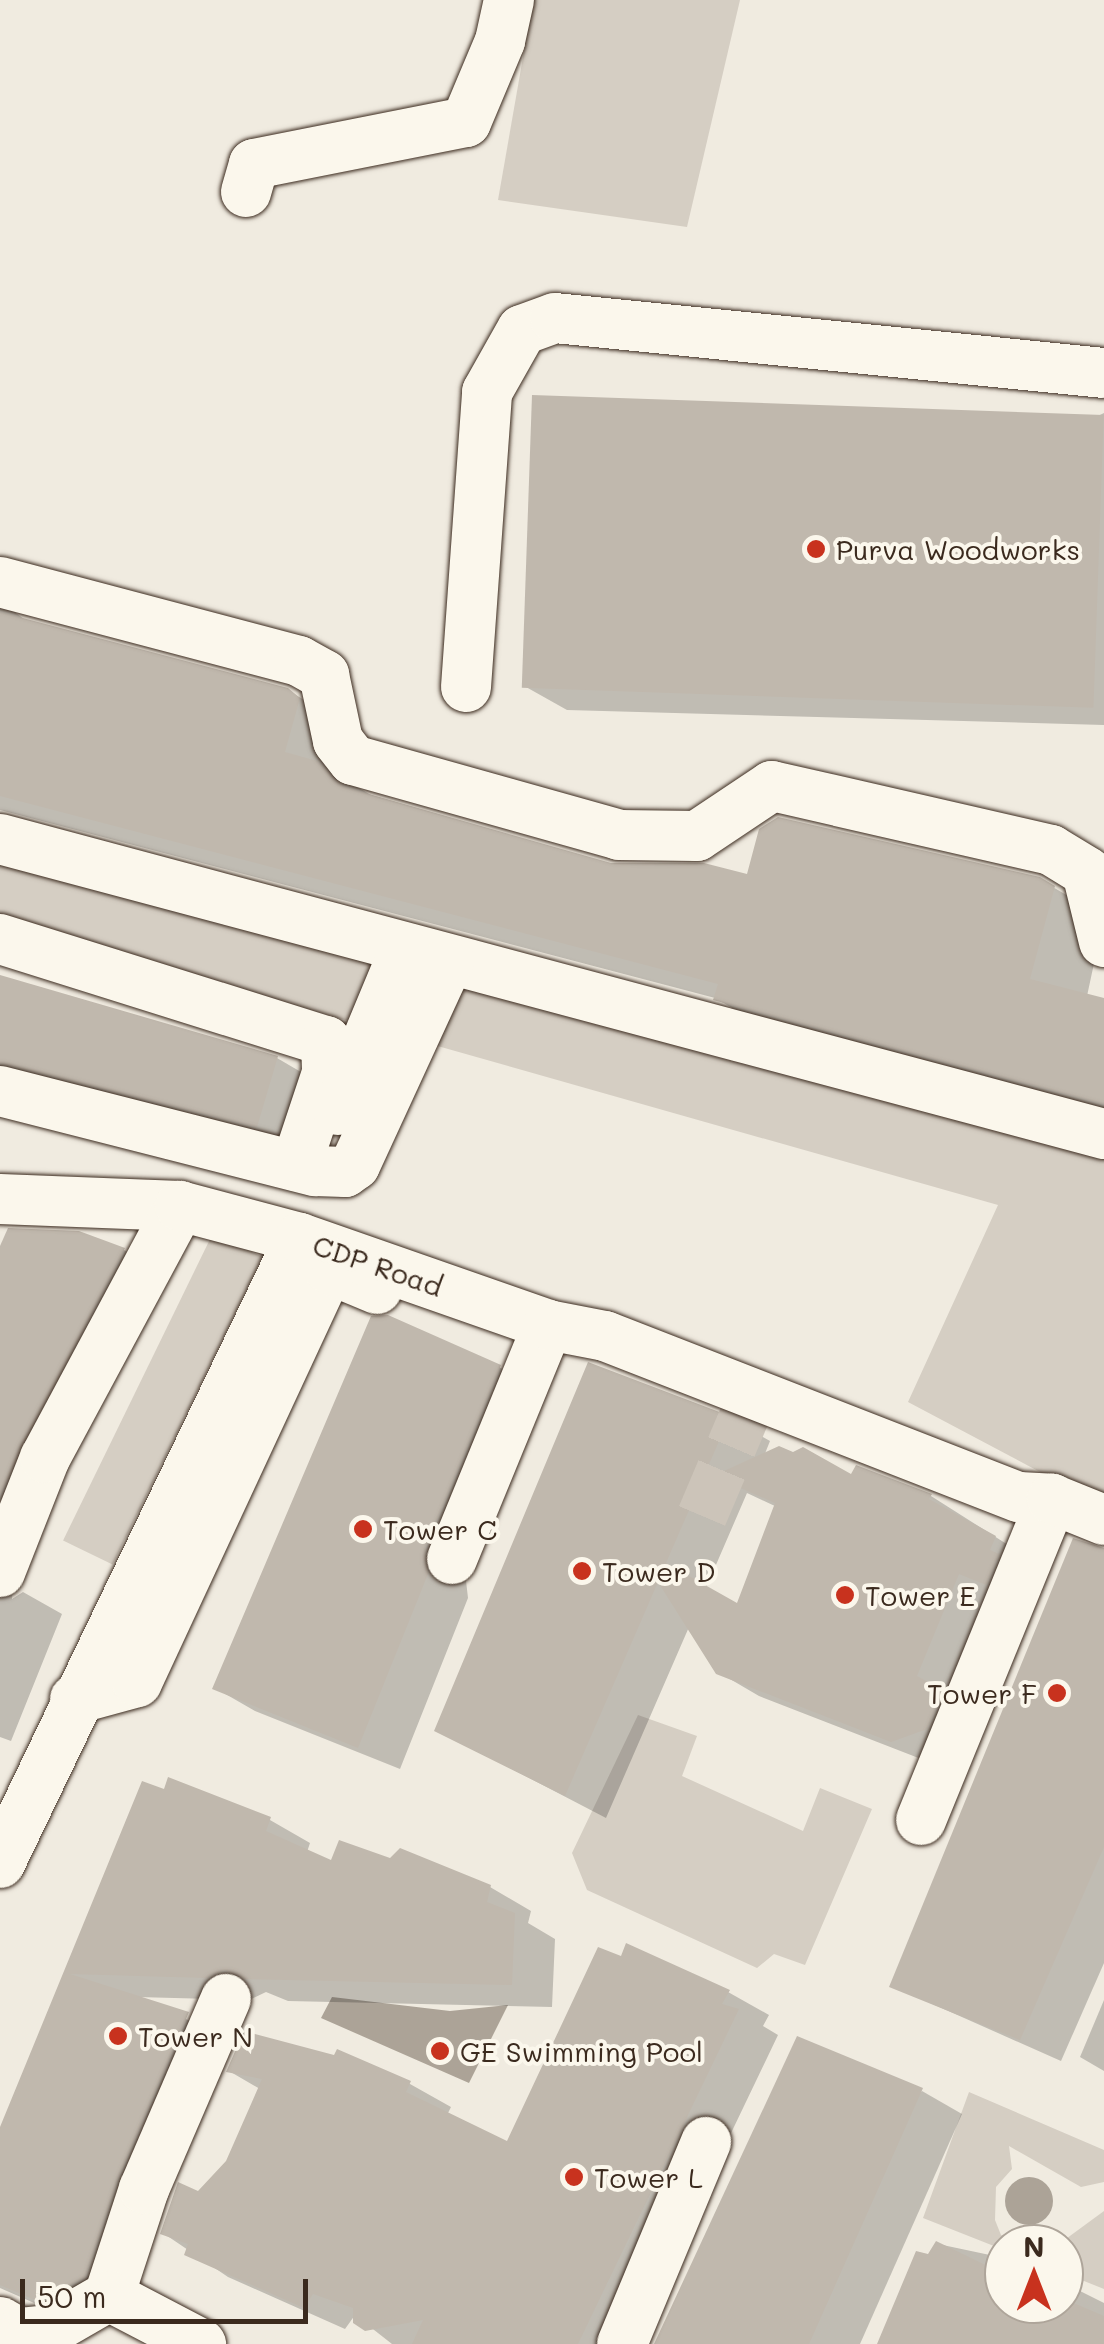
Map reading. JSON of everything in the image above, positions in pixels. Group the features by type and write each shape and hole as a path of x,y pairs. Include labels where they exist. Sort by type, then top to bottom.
{"street":[{"path":"246,192 254,164 466,122 500,41 509,0"},
{"path":"466,688 487,392 522,330 555,318 1104,374"},
{"path":"0,582 299,662 324,676 338,741 353,760 619,835 696,836 772,786 1051,850 1087,872 1104,942"},
{"path":"0,839 1104,1134"},
{"path":"0,939 326,1042 328,1072 306,1168"},
{"path":"0,1090 332,1174 356,1165 427,955"},
{"path":"0,1199 180,1206 300,1238"},
{"path":"0,1572 45,1458 180,1206"},
{"name":"CDP Road","path":"0,1863 14,1792 75,1699 300,1238 548,1324 605,1336 1019,1498 1052,1499 1104,1520"},
{"path":"75,1699 137,1682 329,1270 493,1333 548,1324"},
{"path":"452,1559 548,1324"},
{"path":"921,1820 1052,1499"},
{"path":"0,2322 18,2333 50,2330 109,2296 144,2189 226,1999"},
{"path":"622,2344 706,2142"},
{"path":"109,2296 201,2344"}],"shaded area":[{"path":"533,0 740,0 687,227 498,200"},
{"path":"0,863 1104,1157 1104,1506 908,1402 998,1205 0,922"},
{"path":"213,1233 262,1257 113,1564 63,1540"},
{"path":"638,1715 697,1736 682,1776 803,1831 820,1788 872,1809 805,1965 774,1954 757,1968 587,1890 572,1853"},
{"name":"GE Swimming Pool","path":"332,1997 450,2011 508,2005 469,2083 321,2018"},
{"path":"969,2092 1104,2150 1104,2182 1081,2187 1009,2146 1012,2169 996,2187 997,2224 984,2224 984,2242 923,2218"},
{"path":"1020,2179 1038,2179 1051,2192 1051,2210 1038,2223 1020,2223 1007,2210 1007,2192"},
{"path":"1104,2211 1104,2289 1084,2281 1084,2226"}],"building":[{"name":"Purva Woodworks","path":"532,395 1104,415 1093,708 522,688"},
{"path":"0,612 288,688 300,698 285,752 317,761 344,787 611,863 704,863 747,874 759,829 778,817 1040,877 1055,886 1030,979 1104,998 1104,1104 713,1000 718,984 0,796"},
{"path":"0,975 278,1056 257,1127 0,1063"},
{"path":"8,1228 79,1231 125,1248 0,1494 0,1246"},
{"name":"Tower C","path":"388,1315 501,1365 425,1548 428,1574 358,1748 212,1689 371,1316"},
{"path":"588,1362 730,1416 666,1563 737,1603 775,1503 713,1476 779,1446 793,1452 803,1447 851,1474 856,1465 932,1494 929,1499 996,1536 990,1550 999,1554 986,1585 959,1574 917,1676 943,1690 927,1729 891,1742 716,1674 658,1582 565,1796 434,1731"},
{"name":"Tower F","path":"1073,1538 1104,1548 1104,1847 1020,2040 889,1987"},
{"name":"Tower N","path":"168,1777 271,1817 266,1831 331,1860 339,1840 390,1858 400,1848 491,1885 487,1902 515,1913 512,1985 245,1979 224,1970 207,1978 70,1974 189,2012 118,2178 85,2277 40,2302 0,2285 0,2127 142,1781 164,1789"},
{"path":"626,1943 730,1990 722,2004 739,2009 578,2344 412,2344 423,2320 365,2331 353,2323 353,2308 313,2294 304,2308 184,2255 188,2244 160,2234 178,2182 198,2191 226,2161 262,2079 226,2072 244,2031 334,2055 337,2049 411,2081 406,2092 507,2141 598,1947 621,1956"},
{"path":"797,2036 923,2088 809,2344 654,2344"},
{"path":"936,2241 984,2264 984,2324 1084,2324 1084,2307 1104,2316 1104,2344 877,2344 916,2251 928,2254"}],"tunnel":[{"path":"702,1516 753,1396"}],"place":[{"name":"Purva Woodworks","path":"816,549"},
{"name":"Tower C","path":"363,1529"},
{"name":"Tower D","path":"582,1571"},
{"name":"Tower E","path":"845,1595"},
{"name":"Tower F","path":"1057,1693"},
{"name":"Tower N","path":"118,2036"},
{"name":"GE Swimming Pool","path":"440,2051"},
{"name":"Tower L","path":"574,2177"}]}
